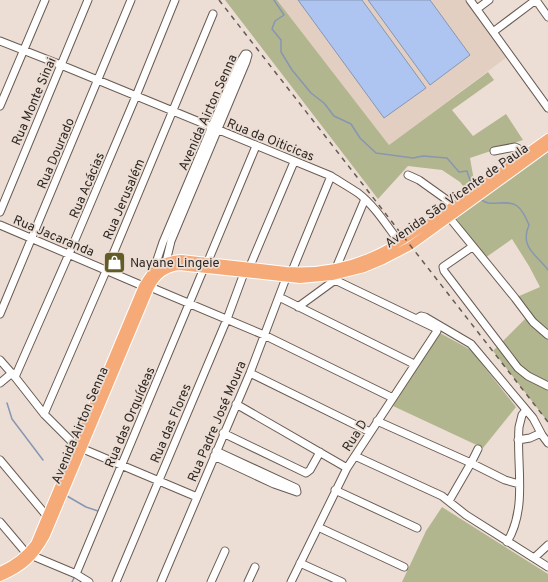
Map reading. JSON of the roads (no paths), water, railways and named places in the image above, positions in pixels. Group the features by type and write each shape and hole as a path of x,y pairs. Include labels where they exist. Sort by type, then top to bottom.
{"main road":[{"name":"Avenida São Vicente de Paula","path":"514,166 522,156 548,138"},
{"name":"Avenida São Vicente de Paula","path":"228,267 244,273 300,279 334,278 364,268 384,260 410,246 514,166 548,146"},
{"name":"Avenida São Vicente de Paula","path":"165,266 250,266 292,271 336,268 362,262 400,243 454,205 471,198"},
{"name":"Avenida Airton Senna","path":"0,571 30,555 46,515 88,427 154,269 165,266"},
{"name":"Avenida Airton Senna","path":"147,286 165,266"},
{"name":"Avenida Airton Senna","path":"0,578 21,566 46,536 79,447"}],"street":[{"path":"0,106 45,0"},
{"name":"Rua Monte Sinai","path":"0,212 88,0"},
{"name":"Rua Dourado","path":"0,314 131,0"},
{"name":"Rua Acácias","path":"0,384 14,375 70,254 175,0"},
{"path":"470,0 548,108"},
{"path":"477,9 489,0"},
{"path":"493,32 533,2 540,2 548,17"},
{"name":"Rua Jerusalém","path":"44,414 106,271 213,14"},
{"name":"Rua da Oiticicas","path":"0,41 331,176 365,200 400,243"},
{"name":"Avenida Airton Senna","path":"165,266 170,245 189,190 215,128 246,62 247,54 242,56 237,67 215,128"},
{"name":"Rua das Orquídeas","path":"76,574 256,146"},
{"path":"494,151 515,147 519,149 522,156"},
{"path":"250,266 294,162"},
{"path":"408,174 454,205"},
{"path":"292,271 331,176"},
{"name":"Avenida Airton Senna","path":"154,269 163,242 189,190"},
{"path":"336,268 365,200"},
{"path":"449,217 533,322 548,335"},
{"name":"Rua Jacaranda","path":"0,225 70,254 106,271 189,303 264,335 393,398"},
{"path":"472,246 443,267 444,271 518,368 528,376 548,386"},
{"name":"Rua das Flores","path":"116,582 227,319 244,273"},
{"name":"Rua Padre José Moura","path":"161,582 250,372 286,278"},
{"path":"298,307 334,278 416,319 418,317 425,317 471,344 534,418 541,433 548,443"},
{"path":"279,297 414,364"},
{"name":"Rua D","path":"291,582 347,468 414,364 436,334 437,330 416,319"},
{"path":"0,360 14,375 44,414 79,447 197,497"},
{"path":"250,372 370,432"},
{"path":"236,404 347,468"},
{"path":"507,542 512,534 517,517 519,484 518,440 520,420 526,410"},
{"path":"377,421 471,463 505,480 519,484"},
{"path":"224,433 302,472 308,471 320,452"},
{"path":"518,440 530,438 541,433"},
{"path":"449,501 478,449"},
{"path":"215,454 275,482"},
{"path":"355,456 442,496 466,515 548,567"},
{"path":"0,460 46,515"},
{"path":"335,490 417,528"},
{"path":"0,522 30,555 76,574 90,582"},
{"path":"318,527 404,567"},
{"path":"534,558 548,545"},
{"path":"211,582 225,551"},
{"path":"300,563 326,579 342,582"},
{"path":"248,582 255,566"}],"water":[{"path":"298,0 362,0 426,88 384,118"},
{"path":"368,0 430,0 470,55 430,85"}],"waterway":[{"path":"274,0 284,15 275,21 272,29 281,40 281,52 292,70 311,93 324,103 334,116 351,124 360,138 376,153 413,158 423,156 447,158 459,172 467,171 473,189"},
{"path":"480,198 488,203 513,204 521,210 529,225 526,233 528,245 548,270"},
{"path":"7,403 12,419 43,460"},
{"path":"67,496 86,507 98,511"},
{"path":"72,582 74,578"}],"railway":[{"path":"219,0 548,422"}],"place":[{"name":"Nayane Lingeie","path":"114,262"}]}
